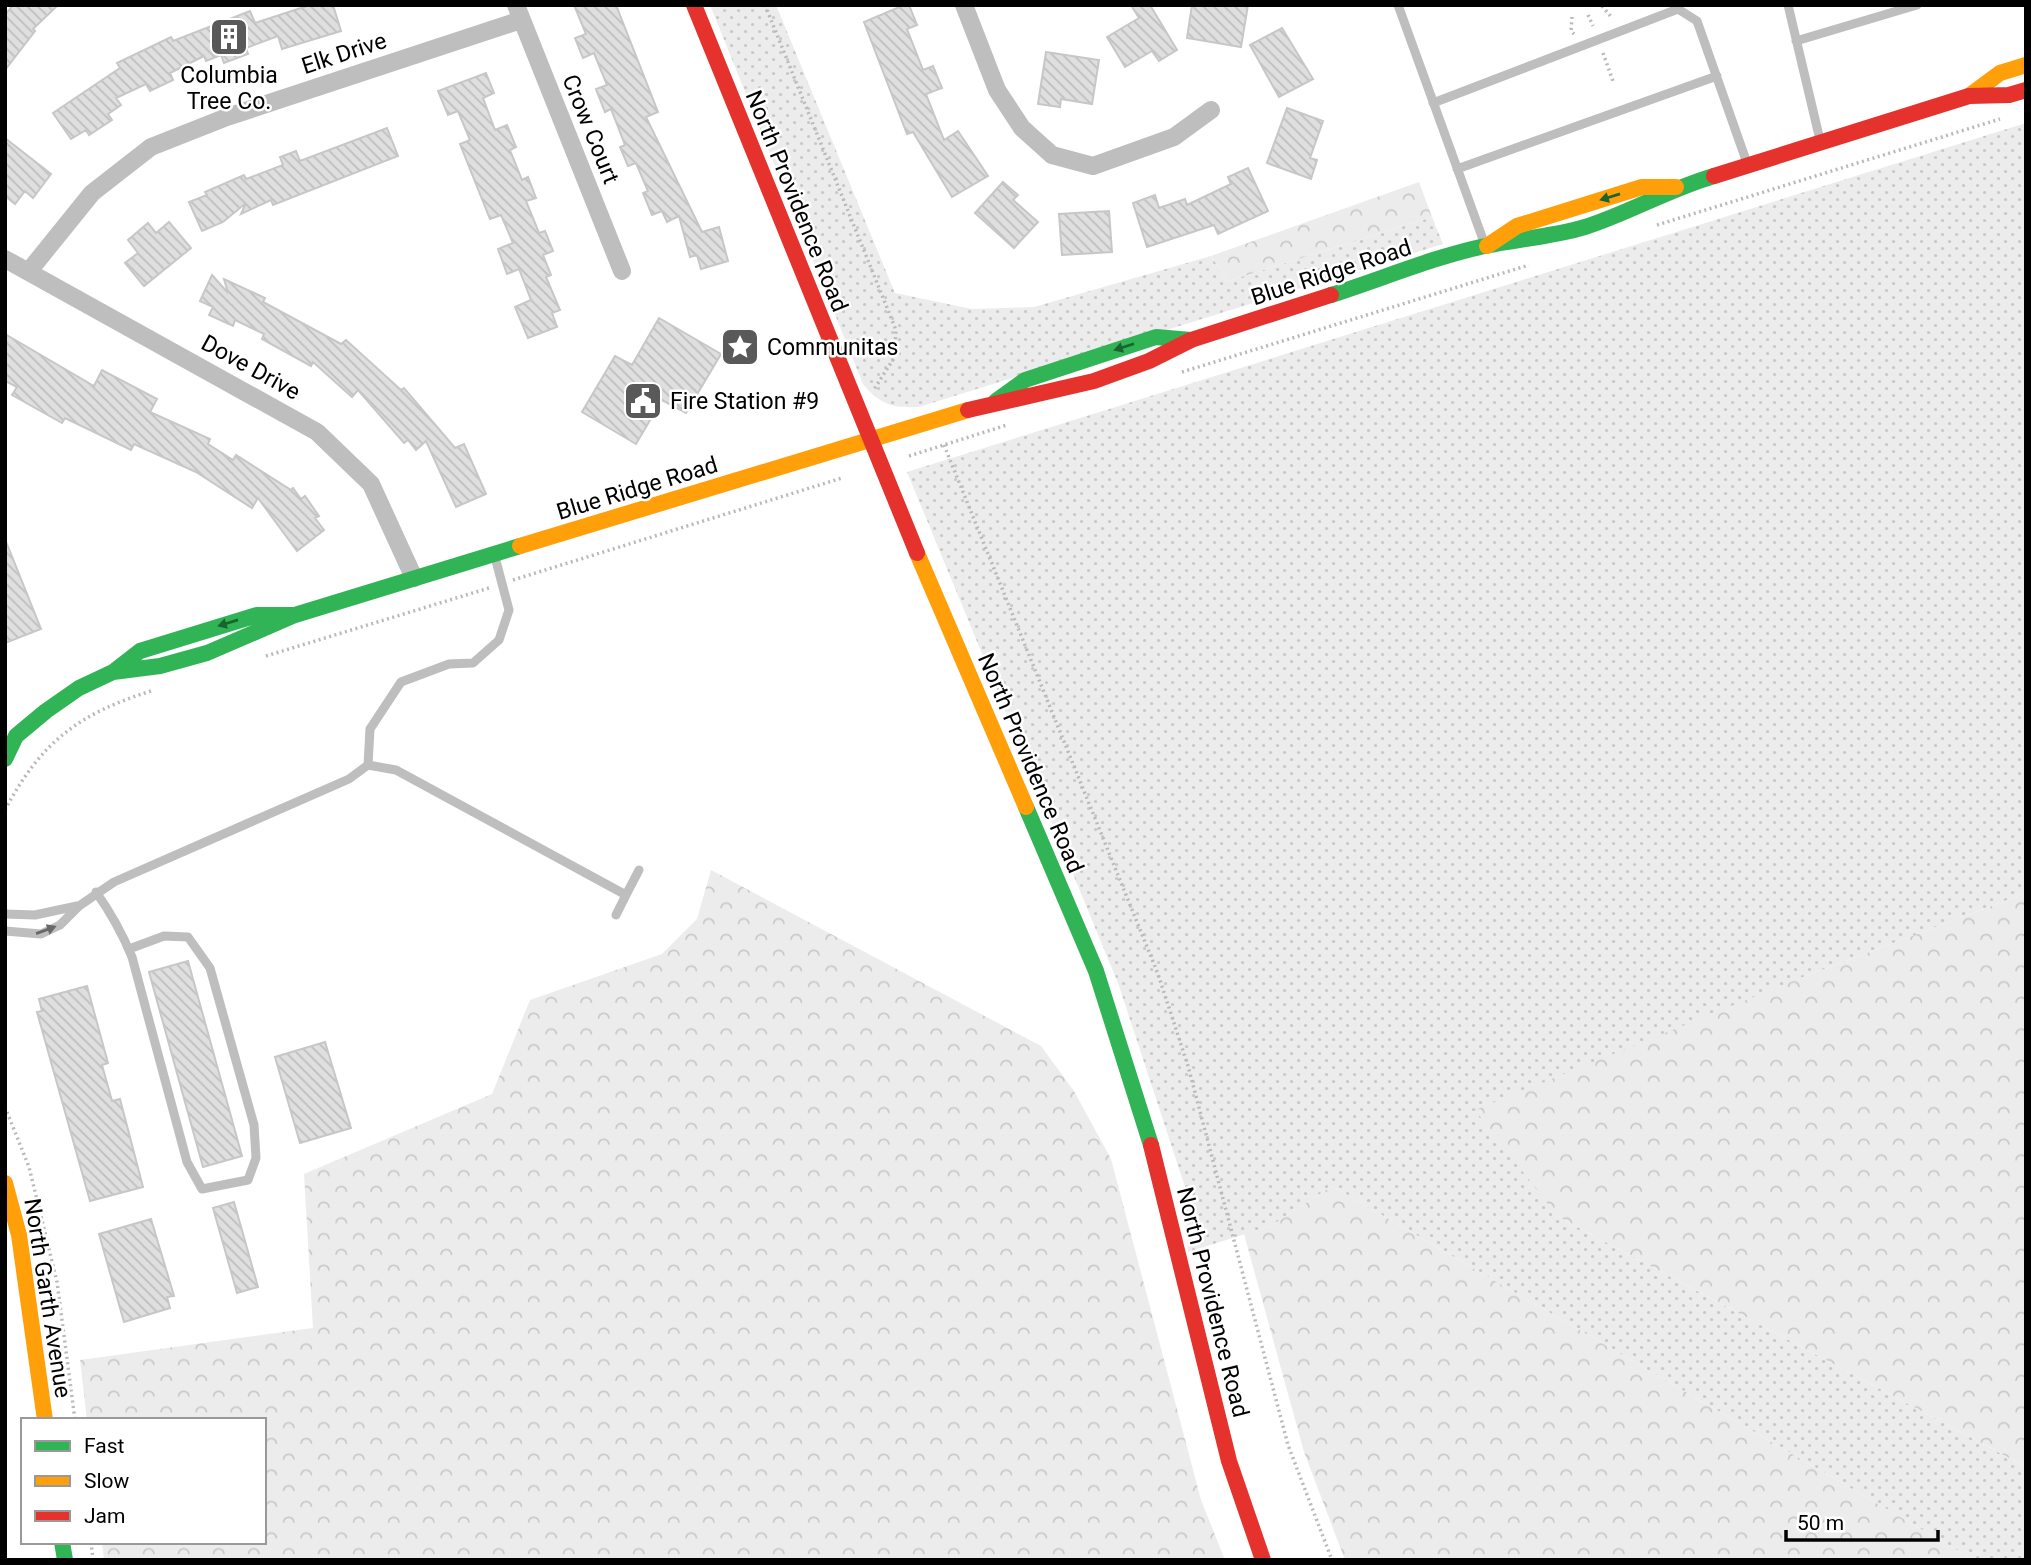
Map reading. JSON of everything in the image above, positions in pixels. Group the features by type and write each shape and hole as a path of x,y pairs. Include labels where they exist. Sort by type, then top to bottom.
{"street":[{"name":"North Providence Road","path":"694,5 869,440 1096,971 1146,1125 1229,1461 1263,1560"},
{"path":"964,5 996,90 1022,128 1052,155 1093,166 1174,137 1211,110"},
{"name":"Crow Court","path":"519,13 622,271"},
{"name":"Elk Drive","path":"29,271 92,193 151,147 227,117 519,13"},
{"name":"Blue Ridge Road","path":"1969,96 2000,73 2026,65"},
{"name":"Blue Ridge Road","path":"5,759 11,731 79,688 113,672 148,670 259,635 295,615 992,403 1025,399 1163,357 1191,340 1485,246 1517,226 1642,187 1677,187 1969,96 2009,95 2026,90"},
{"name":"Dove Drive","path":"5,259 317,432 371,484 414,579"},
{"name":"North Garth Avenue","path":"5,1183 19,1235 45,1418"}],"lane":[{"path":"1398,5 1485,246"},
{"path":"1788,5 1821,142"},
{"path":"1797,41 1917,5"},
{"path":"1433,103 1596,35 1678,9 1697,21 1748,164"},
{"path":"1457,169 1717,76"},
{"path":"368,765 370,729 401,682 449,664 473,663 499,640 509,610 494,556"},
{"path":"5,932 41,934 60,925 96,892 349,779 368,765 396,770 626,895"},
{"path":"616,915 639,870"},
{"path":"96,892 119,925 129,949 187,1162 202,1189 248,1180 256,1158 254,1125 210,968 188,937 164,936 129,949"},
{"path":"5,914 35,915 79,905"}],"path":[{"path":"765,5 896,330 894,358 871,392"},
{"path":"1596,35 1613,17 1602,6"},
{"path":"1588,15 1613,81"},
{"path":"1572,17 1572,33 1596,35"},
{"path":"944,445 1158,974 1188,1066 1288,1445 1332,1560"},
{"path":"265,657 842,478"},
{"path":"5,810 19,784 50,743 86,718 124,700 163,688"},
{"path":"5,1107 29,1167 57,1282 75,1418"}],"green space":[{"path":"710,5 776,5 895,293 972,309 1034,307 1211,256 1228,281 1432,217 1443,244 919,407 888,404 875,397 863,384"},
{"path":"2026,123 2026,893 1798,979 1557,1216 2026,1467 2026,1560 1974,1560 1332,1186 1271,1226 1188,1252 1186,1190 1118,983 907,472"},
{"path":"1419,182 1432,217 1228,281 1211,256"},
{"path":"711,870 1041,1046 1074,1091 1111,1159 1201,1500 1225,1560 104,1560 102,1544 266,1544 266,1418 87,1418 80,1360 313,1328 304,1174 492,1094 530,1000 662,954 697,919"},
{"path":"2026,893 2026,1467 1557,1216 1475,1110 1798,979"},
{"path":"1332,1186 1974,1560 1345,1560 1304,1452 1244,1234 1271,1226"}],"building":[{"path":"13,5 58,5 33,29 35,31 5,70 5,15"},
{"path":"310,5 333,5 341,31 282,49 278,36 246,48 248,54 224,63 221,55 206,61 204,56 170,73 173,80 150,91 146,84 116,98 121,105 108,114 112,120 89,135 86,130 71,139 53,113 120,68 117,63 171,37 173,41 250,11 255,23"},
{"path":"574,5 616,5 658,112 646,117 702,232 719,227 728,261 701,269 697,255 690,257 679,216 667,222 662,211 652,215 643,193 648,191 636,163 628,166 620,147 625,145 611,109 605,112 596,89 607,85 594,53 583,58 575,38 586,34"},
{"path":"909,5 917,25 907,29 923,70 933,66 942,88 926,94 944,140 958,131 988,176 952,197 913,132 907,134 864,22"},
{"path":"1131,5 1150,5 1177,50 1159,61 1152,51 1125,67 1107,37 1139,18"},
{"path":"1192,5 1248,5 1241,47 1187,38"},
{"path":"1282,28 1313,79 1279,97 1250,45"},
{"path":"1046,52 1099,60 1092,104 1061,99 1060,107 1038,104"},
{"path":"486,73 494,93 483,98 495,130 507,125 516,147 510,150 522,180 528,177 536,198 526,201 539,233 545,231 553,251 543,255 551,275 546,277 560,310 552,313 557,327 528,338 515,307 531,300 519,269 507,274 498,249 513,243 501,215 490,219 460,144 470,140 458,111 448,115 438,91"},
{"path":"1287,108 1323,121 1310,158 1317,160 1311,179 1267,163"},
{"path":"387,128 398,156 273,205 271,200 241,214 246,203 223,222 202,231 189,202 207,195 205,192 244,175 246,179 283,165 280,157 296,151 300,161"},
{"path":"5,138 51,174 33,198 25,191 15,204 5,196"},
{"path":"1248,168 1268,211 1218,234 1214,225 1147,247 1133,203 1155,195 1159,208 1185,199 1187,205 1231,184 1228,177"},
{"path":"1003,182 1018,195 1013,200 1038,222 1014,248 975,213"},
{"path":"1109,211 1112,252 1062,255 1059,214"},
{"path":"169,222 191,248 144,286 125,263 138,253 128,240 148,223 156,233"},
{"path":"212,275 228,293 224,279 265,298 263,302 341,344 346,340 401,390 404,388 455,448 464,444 486,494 456,507 426,441 416,450 408,440 404,443 358,390 352,397 313,362 311,366 262,339 264,334 235,320 233,326 209,315 213,307 200,301"},
{"path":"659,318 721,354 686,413 662,400 636,444 582,412 615,356 632,365"},
{"path":"5,334 94,386 102,370 157,399 150,412 210,439 208,444 233,460 236,455 291,490 293,488 301,499 305,496 319,516 315,518 324,530 297,551 258,498 252,508 196,472 134,444 131,450 65,418 62,423 12,395 17,387 5,381"},
{"path":"5,539 41,629 5,643"},
{"path":"188,961 242,1156 203,1167 149,972"},
{"path":"87,986 108,1063 102,1065 112,1101 120,1099 143,1187 90,1201 37,1012 42,1011 39,999"},
{"path":"325,1042 351,1128 300,1143 275,1057"},
{"path":"234,1202 258,1287 237,1293 213,1208"},
{"path":"151,1219 174,1296 167,1297 170,1308 124,1322 99,1234"}],"traffic: fast":[{"path":"1331,295 1466,251 1585,227 1714,176"},
{"path":"996,401 1025,380 1156,337 1191,340"},
{"path":"113,672 160,666 207,653 295,615 520,546"},
{"path":"5,759 16,736 46,711 79,688 113,672 140,651 257,615 295,615"},
{"path":"1026,807 1096,971 1151,1145"},
{"path":"62,1544 65,1560"}],"traffic: slow":[{"path":"1969,96 2000,73 2026,65"},
{"path":"1487,246 1517,226 1642,187 1676,187"},
{"path":"520,546 968,410"},
{"path":"917,553 1026,807"},
{"path":"5,1183 19,1235 45,1418"}],"traffic: jam":[{"path":"694,5 917,553"},
{"path":"1714,176 1969,96 2009,95 2026,90"},
{"path":"968,410 1094,381 1149,361 1191,340 1331,295"},
{"path":"1151,1145 1229,1461 1263,1560"}],"place":[{"name":"Columbia Tree Co.","path":"229,37"},
{"name":"Communitas","path":"740,347"},
{"name":"Fire Station #9","path":"643,401"}]}
